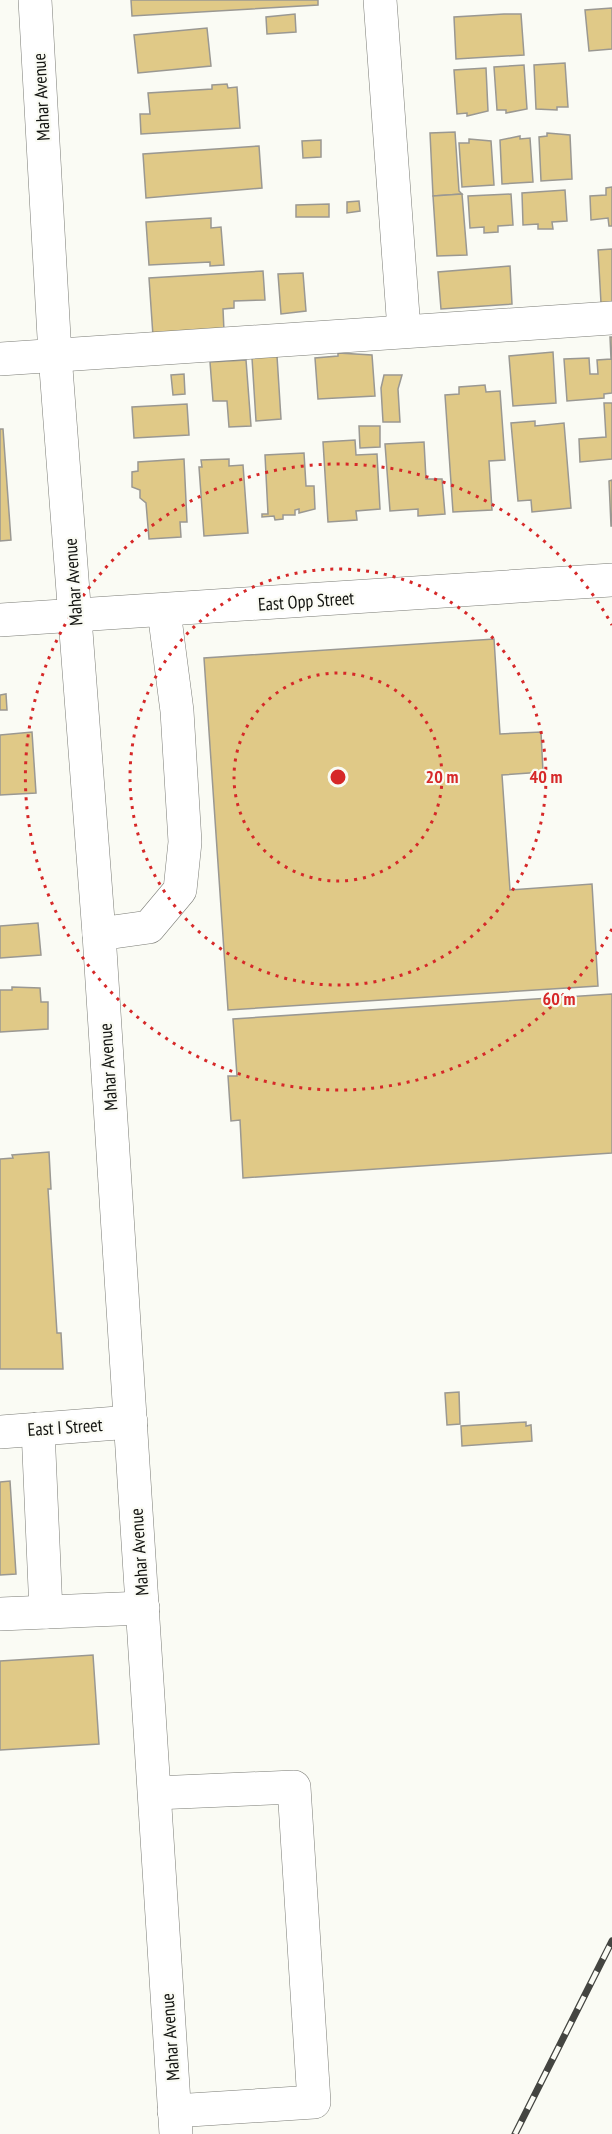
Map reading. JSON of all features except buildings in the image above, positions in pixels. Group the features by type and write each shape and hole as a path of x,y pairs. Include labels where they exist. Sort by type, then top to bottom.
{"street":[{"name":"Mahar Avenue","path":"35,0 55,355 99,933 175,2122"},
{"path":"380,0 404,330"},
{"path":"0,359 404,330 612,318"},
{"name":"East Opp Street","path":"0,620 612,580"},
{"path":"99,933 149,927 180,890 184,842 177,711 164,610"},
{"name":"East I Street","path":"0,1432 131,1422"},
{"path":"38,1429 46,1612"},
{"path":"0,1614 142,1608"},
{"path":"155,1793 294,1787 314,2102 175,2122"}],"railway":[{"path":"515,2134 612,1941"}]}
